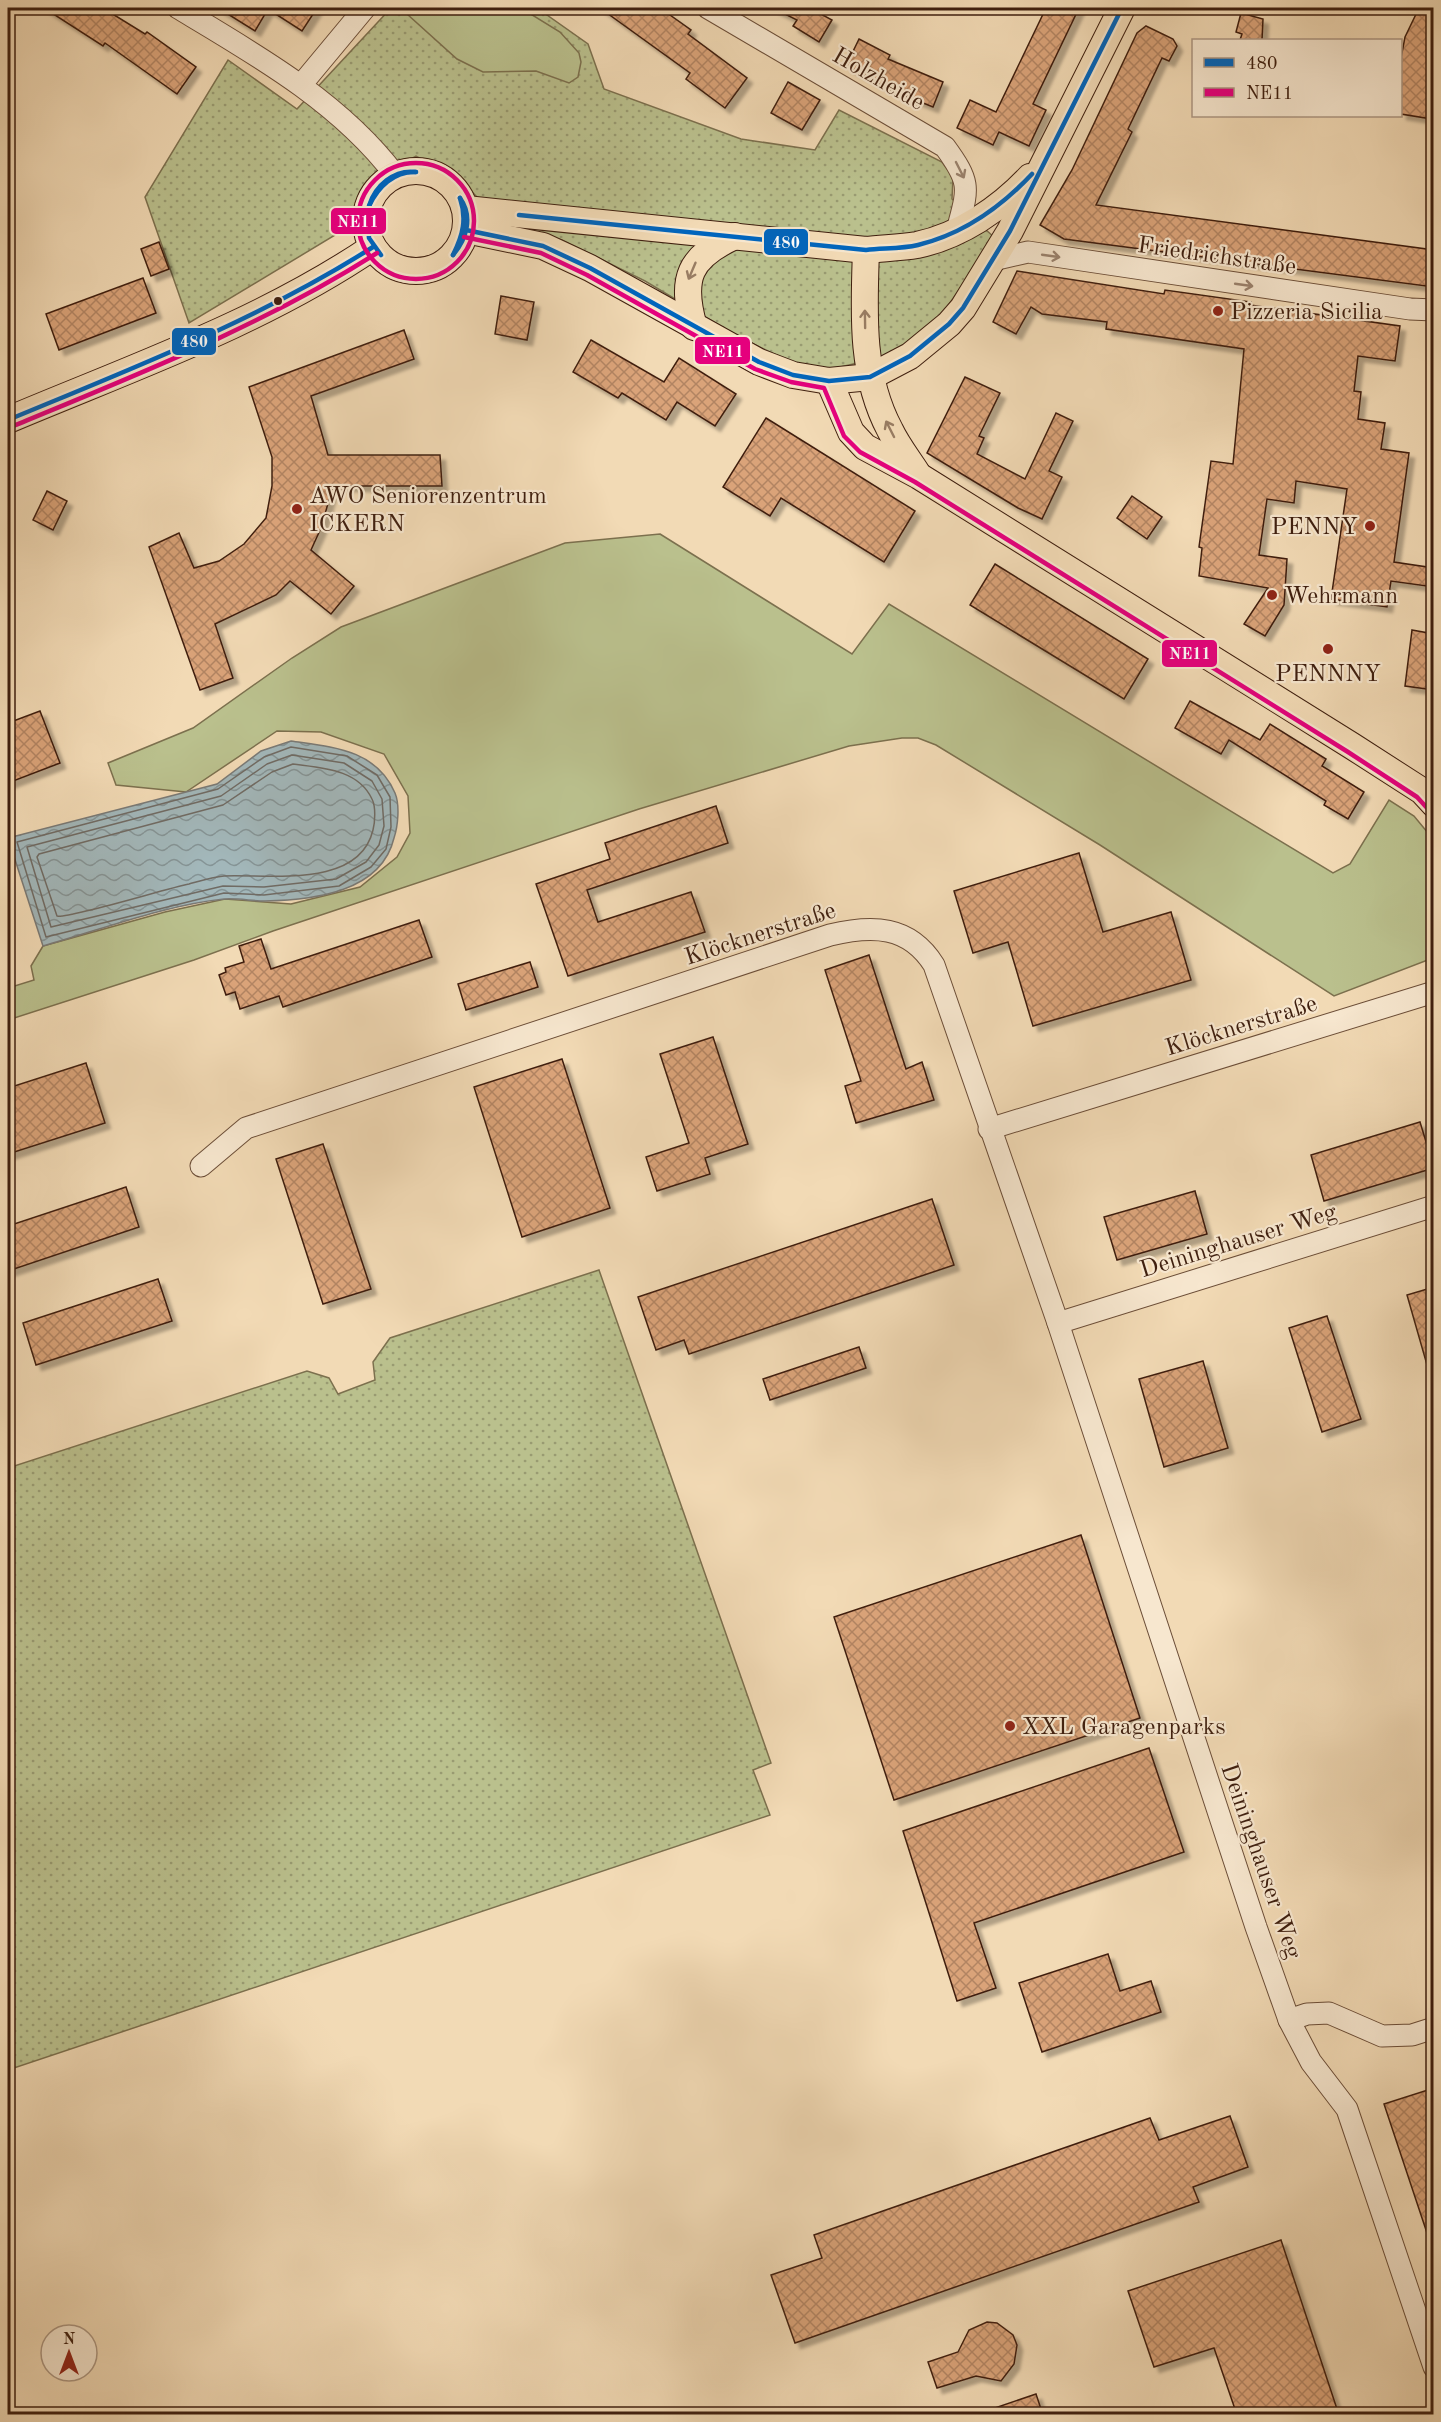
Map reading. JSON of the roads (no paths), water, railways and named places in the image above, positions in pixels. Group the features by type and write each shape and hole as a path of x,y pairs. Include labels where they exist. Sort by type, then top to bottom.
{"main road":[{"path":"466,219 543,246 590,268 759,362 793,375 829,381 870,377 910,356 949,324 963,308 993,260 1047,159 1122,8"},
{"path":"466,219 735,236 866,250 917,245 957,231 1011,197 1047,159"},
{"path":"423,171 449,182 459,194 466,219 462,244 453,257 440,266 426,271 411,272 396,268 373,248 365,220 374,193 395,175 423,171"},
{"path":"694,327 688,307 687,284 693,267 703,254 735,236"},
{"path":"8,420 222,330 303,290 373,248"},
{"path":"866,250 865,343 870,377 890,430 919,476"},
{"path":"829,381 851,432 865,447 919,476 1352,746 1422,791 1434,804"}],"street":[{"path":"178,8 301,85 376,151 395,175"},
{"path":"301,85 366,8"},
{"name":"Holzheide","path":"708,8 945,147 964,173 966,196 957,231"},
{"name":"Friedrichstraße","path":"993,260 1028,252 1410,309 1434,310"},
{"name":"Klöcknerstraße","path":"201,1166 246,1128 821,938 860,928 891,931 924,949 934,965 989,1130 1434,992"},
{"name":"Deininghauser Weg","path":"989,1130 1058,1323 1247,1900 1289,2020 1311,2062 1347,2109 1434,2367"},
{"name":"Deininghauser Weg","path":"1058,1323 1434,1206"},
{"path":"1289,2020 1307,2014 1329,2013 1382,2036 1412,2035 1434,2028"}],"water":[{"path":"291,741 337,748 351,753 365,759 387,778 397,798 397,822 387,856 375,871 360,882 323,895 284,900 229,899 202,902 156,912 43,946 8,838 217,784 261,751"}],"place":[{"name":"Pizzeria Sicilia","path":"1218,311"},
{"name":"AWO Seniorenzentrum ICKERN","path":"297,509"},
{"name":"PENNY","path":"1370,526"},
{"name":"Wehrmann","path":"1272,595"},
{"name":"PENNNY","path":"1328,649"},
{"name":"XXL Garagenparks","path":"1010,1726"}]}
